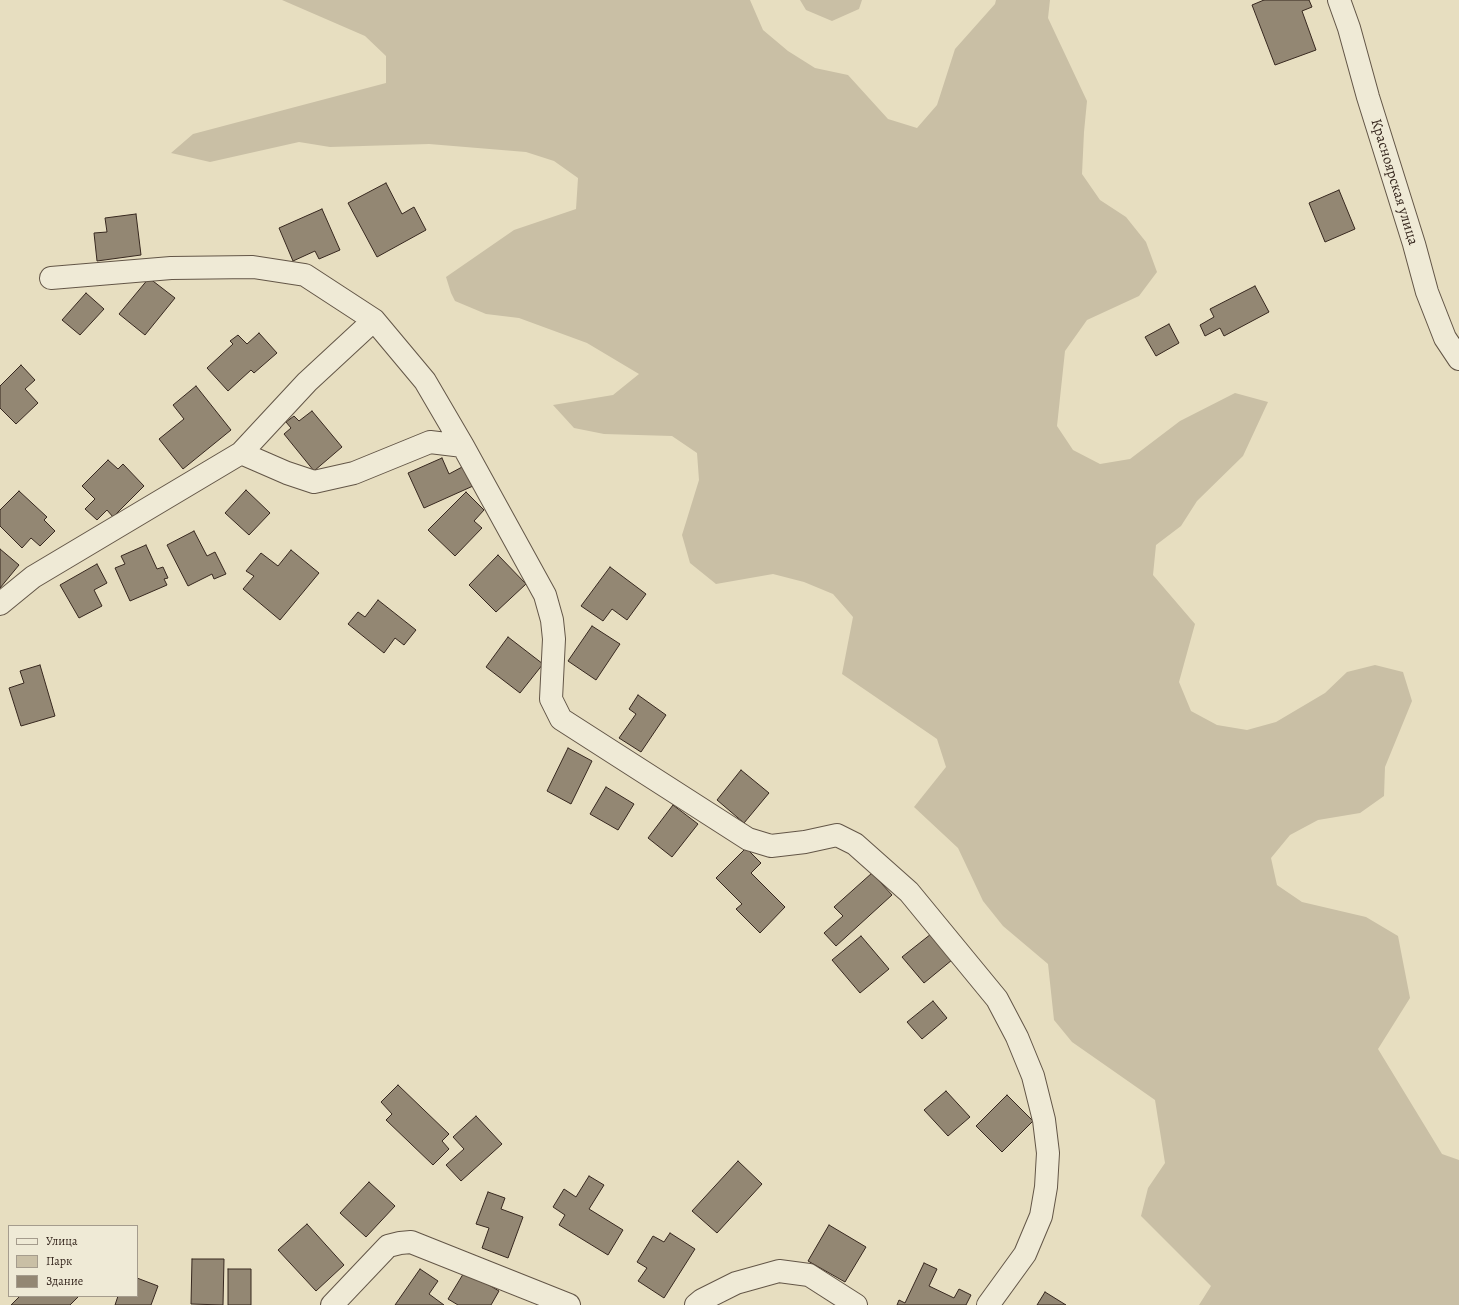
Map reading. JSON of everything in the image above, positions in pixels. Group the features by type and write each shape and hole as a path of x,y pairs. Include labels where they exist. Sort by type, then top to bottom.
{"street":[{"name":"Красноярская улица","path":"1339,0 1349,28 1368,97 1414,244 1427,292 1445,338 1459,359"},
{"path":"51,278 171,268 253,267 305,275 374,320 425,381 463,446 545,595 552,620 554,640 551,699 561,719 748,839 771,846 806,842 837,835 855,844 908,892 997,999 1017,1037 1033,1076 1044,1120 1048,1153 1046,1187 1041,1216 1025,1254 988,1305"},
{"path":"0,604 33,577 241,454 307,382 374,320"},
{"path":"241,454 287,473 314,482 354,473 430,442 463,446"},
{"path":"332,1305 388,1246 400,1242 411,1242 569,1305"},
{"path":"696,1305 702,1300 736,1283 779,1271 809,1275 856,1305"}],"green space":[{"path":"282,0 750,0 763,30 788,51 815,68 848,75 888,119 917,128 937,105 955,49 995,4 996,0 1050,0 1048,18 1087,101 1082,174 1100,200 1126,217 1146,242 1157,272 1139,296 1087,320 1065,351 1057,426 1073,450 1100,464 1130,459 1180,421 1235,393 1268,402 1243,456 1197,501 1181,526 1156,545 1153,575 1195,624 1179,682 1191,711 1217,725 1247,730 1276,722 1325,693 1347,672 1375,665 1403,672 1412,701 1385,767 1384,796 1360,813 1318,820 1290,835 1271,858 1277,885 1302,902 1366,917 1398,936 1410,998 1378,1049 1442,1154 1459,1160 1459,1305 1199,1305 1211,1286 1141,1216 1148,1188 1165,1163 1155,1100 1072,1042 1054,1020 1048,964 1003,926 983,901 958,848 914,807 946,767 937,739 842,674 853,617 833,594 804,582 773,574 716,584 690,563 682,535 699,480 697,453 672,436 604,434 574,428 553,405 613,395 639,374 587,343 519,318 486,314 455,301 446,277 514,230 576,209 578,178 554,161 526,152 429,144 330,147 299,142 210,162 171,153 193,134 386,83 386,56 365,36"},
{"path":"800,0 862,0 859,9 832,21 806,10"}],"building":[{"path":"1264,0 1309,0 1312,7 1302,11 1316,50 1275,65 1252,5"},
{"path":"386,183 402,214 414,207 426,230 377,257 348,203"},
{"path":"1339,190 1355,229 1325,242 1309,203"},
{"path":"322,209 340,250 319,259 315,251 293,261 279,228"},
{"path":"136,214 141,255 97,261 94,233 107,232 105,218"},
{"path":"149,278 175,298 145,335 119,314"},
{"path":"1255,286 1269,312 1224,336 1220,328 1205,336 1200,325 1214,317 1210,309"},
{"path":"86,293 104,309 80,335 62,320"},
{"path":"1169,324 1179,343 1156,356 1145,337"},
{"path":"259,333 277,353 254,373 251,370 228,391 207,368 233,344 230,341 238,335 247,344"},
{"path":"21,365 35,380 25,389 38,403 16,424 0,408 0,386"},
{"path":"196,386 231,430 183,469 159,439 184,419 173,405"},
{"path":"312,411 342,447 314,471 284,434 291,428 286,422 294,416 299,421"},
{"path":"442,458 449,474 464,466 473,486 424,508 408,473"},
{"path":"108,460 118,469 123,464 144,486 113,517 107,510 97,520 85,509 95,499 82,486"},
{"path":"246,490 270,513 249,535 225,513"},
{"path":"19,491 47,517 44,520 55,531 40,546 31,538 22,548 0,526 0,510"},
{"path":"466,492 484,510 474,521 482,528 455,556 428,530"},
{"path":"194,531 207,556 215,552 226,574 214,579 212,574 188,586 167,545"},
{"path":"146,545 157,569 163,567 168,578 164,579 167,585 130,601 115,568 125,564 121,556"},
{"path":"0,549 19,565 0,588"},
{"path":"291,550 319,573 280,620 243,589 254,576 246,571 261,553 278,566"},
{"path":"498,555 526,584 496,612 469,585"},
{"path":"97,564 107,583 94,590 102,606 79,618 60,585"},
{"path":"610,567 646,594 627,620 612,609 603,621 581,606"},
{"path":"378,600 416,630 404,645 395,638 384,653 348,624 358,612 365,617"},
{"path":"592,626 620,644 596,680 568,661"},
{"path":"508,637 543,664 520,693 486,667"},
{"path":"40,665 55,716 21,726 9,688 24,683 20,671"},
{"path":"638,695 666,715 641,752 619,738 636,714 629,709"},
{"path":"568,748 592,761 571,804 547,791"},
{"path":"741,770 769,793 744,823 717,800"},
{"path":"606,787 634,804 618,830 590,814"},
{"path":"673,805 698,824 672,857 648,838"},
{"path":"746,848 761,863 751,873 785,907 760,933 736,909 742,904 716,878"},
{"path":"872,873 892,895 836,946 824,933 843,916 834,907"},
{"path":"931,934 952,960 924,983 902,957"},
{"path":"861,936 889,969 860,993 832,960"},
{"path":"933,1001 947,1018 922,1039 907,1022"},
{"path":"398,1085 449,1134 442,1141 449,1149 433,1165 386,1120 392,1114 381,1102"},
{"path":"946,1091 970,1117 948,1136 924,1110"},
{"path":"1007,1095 1033,1121 1002,1152 976,1126"},
{"path":"476,1116 502,1144 461,1181 446,1165 464,1149 453,1137"},
{"path":"738,1161 762,1184 717,1233 692,1211"},
{"path":"589,1176 604,1185 589,1209 623,1230 608,1255 559,1225 565,1215 553,1207 564,1189 576,1197"},
{"path":"369,1182 395,1206 366,1237 340,1213"},
{"path":"488,1192 505,1198 501,1209 523,1217 508,1258 482,1248 489,1228 476,1224"},
{"path":"307,1224 344,1265 316,1291 278,1250"},
{"path":"829,1225 866,1247 845,1282 808,1261"},
{"path":"670,1233 695,1249 664,1298 638,1281 647,1268 637,1262 653,1236 664,1242"},
{"path":"192,1259 224,1259 223,1305 191,1304"},
{"path":"924,1263 937,1269 929,1286 954,1298 959,1289 971,1295 966,1305 897,1305 899,1300 905,1303"},
{"path":"228,1269 251,1269 251,1305 228,1305"},
{"path":"420,1269 438,1281 429,1294 444,1305 395,1305"},
{"path":"465,1271 499,1291 491,1305 458,1305 448,1299"},
{"path":"138,1278 158,1286 151,1305 115,1305 118,1297 138,1297"},
{"path":"1045,1292 1066,1305 1037,1305"},
{"path":"19,1297 78,1297 70,1305 11,1305"}]}
